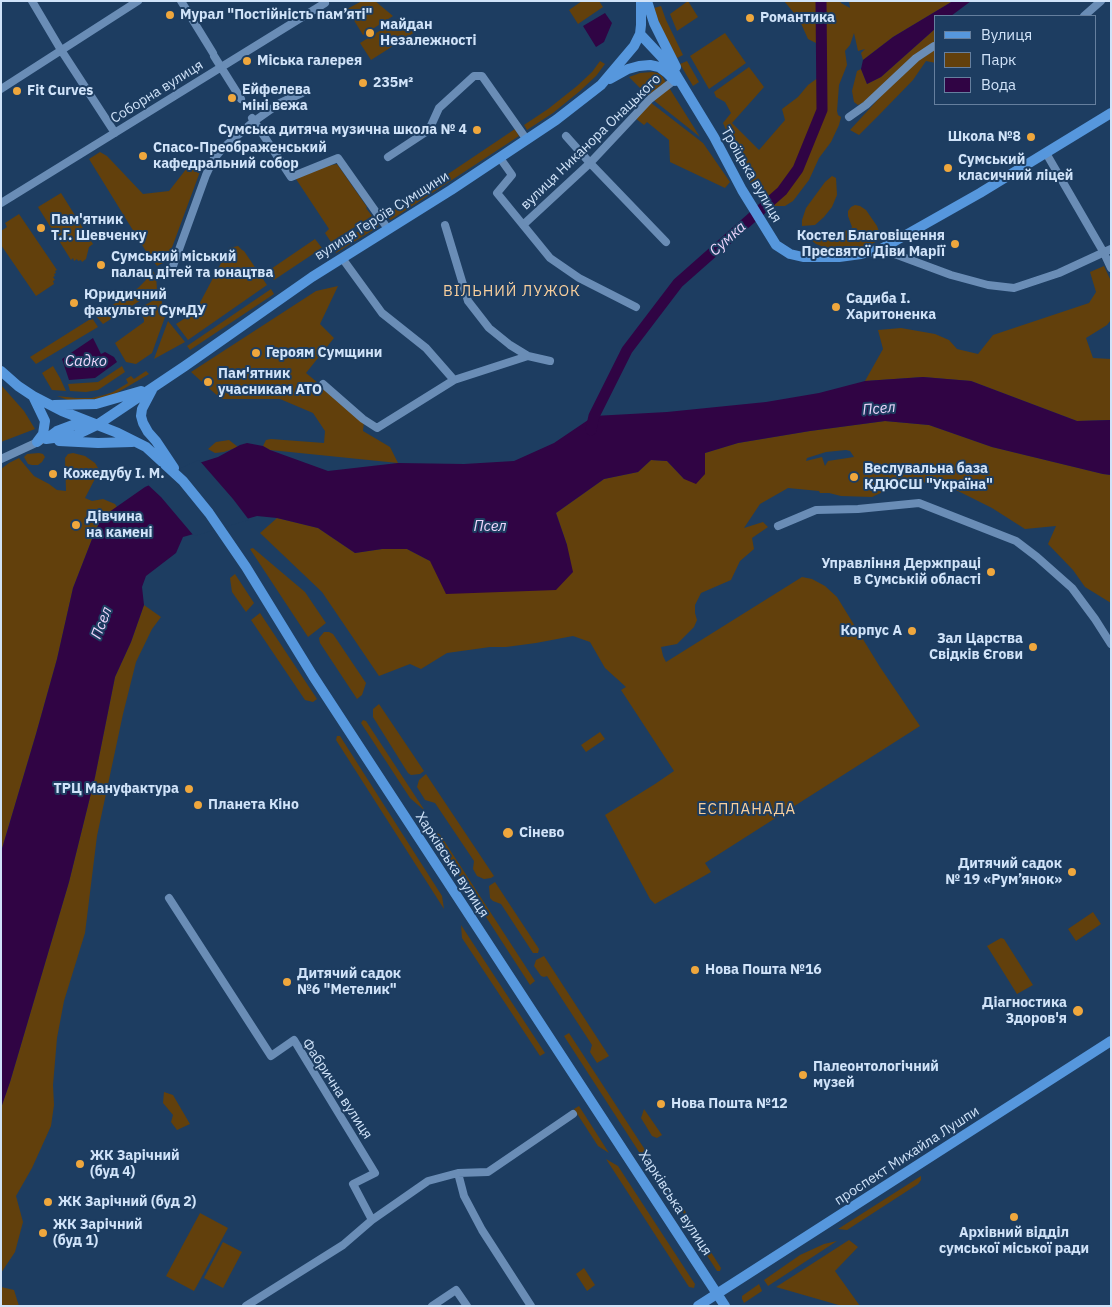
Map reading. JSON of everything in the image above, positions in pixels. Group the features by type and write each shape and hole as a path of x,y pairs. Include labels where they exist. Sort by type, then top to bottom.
{"main road":[{"name":"вулиця Героїв Сумщини","path":"41,441 76,435 97,425 312,277 500,158 562,115 601,84 634,46 640,34 641,1"},
{"path":"647,1 654,23 684,82 686,91"},
{"name":"Троїцька вулиця","path":"640,34 672,68 676,79 686,91 714,137 742,190 776,245 790,254 803,257 839,257 861,254 881,248 958,206 1111,112"},
{"path":"601,84 628,69 650,65 659,67 676,79"},
{"name":"Харківська вулиця","path":"1,371 33,396 146,448 183,481 209,513 260,588 312,676 725,1306"},
{"path":"51,405 96,404 154,387"},
{"path":"154,387 142,409 142,422 183,481"},
{"path":"33,396 45,421 41,441 136,442"},
{"name":"проспект Михайла Лушпи","path":"698,1306 1111,1040"}],"street":[{"path":"27,1 28,3 31,1 115,133"},
{"path":"1,89 138,1"},
{"path":"181,1 241,99"},
{"path":"1085,15 1101,1"},
{"name":"Соборна вулиця","path":"1,203 325,2"},
{"path":"849,117 866,105 916,58 934,46"},
{"path":"388,157 429,130 439,108 474,76 482,76 526,140"},
{"name":"вулиця Никанора Онацького","path":"523,225 590,163 650,99 676,79"},
{"path":"173,266 212,160 253,120 280,103 302,93"},
{"path":"253,120 291,177 338,158 388,229"},
{"path":"566,136 666,242"},
{"path":"1046,153 1107,251 1111,268"},
{"path":"500,158 512,175 497,193 550,258 579,278 636,307"},
{"path":"445,225 468,302 489,328 510,345 528,356 550,361"},
{"path":"881,248 951,275 988,285 1014,288 1058,273 1107,251"},
{"path":"342,258 382,313 426,348 454,380"},
{"path":"323,384 363,419 378,428 454,380 528,356"},
{"path":"1,459 41,441"},
{"path":"778,526 816,510 858,509 919,503 1016,541 1072,588 1111,644"},
{"name":"Фабрична вулиця","path":"169,898 271,1056 294,1040 375,1173 353,1184 372,1220"},
{"path":"246,1306 343,1245 372,1220 428,1181 458,1173 488,1172 573,1114"},
{"path":"458,1173 464,1196 482,1230 531,1306"},
{"path":"432,1306 456,1290 467,1306"}],"green space":[{"path":"362,1 375,1 393,16 363,35 347,9"},
{"path":"582,1 599,1 603,7 578,24 569,10"},
{"path":"688,1 698,17 677,31 670,14"},
{"path":"784,1 840,1 850,8 849,1 953,1 893,37 863,60 861,53 865,49 858,51 854,33 850,45 845,51 847,65 839,85 837,111 841,117 839,125 831,142 819,158 809,180 793,201 785,206 775,206 760,199 749,181 723,123 731,113 725,102 716,97 714,92 749,67 764,87 732,123 759,150 785,120 782,109 819,77 825,68 824,51 818,44 808,39 799,19"},
{"path":"661,6 683,55 677,58 659,23 654,8"},
{"path":"402,17 404,20 406,19 415,32 371,60 360,43"},
{"path":"934,30 934,63 926,61 913,80 859,135 850,130 883,94 858,105 854,102 852,91 857,71 861,69 867,84 881,77"},
{"path":"725,33 746,63 709,89 690,56"},
{"path":"600,61 605,64 596,76 553,113 527,130 524,125 577,86 592,72"},
{"path":"687,61 699,82 693,86 680,64"},
{"path":"652,72 662,76 667,84 650,98 629,77 640,73"},
{"path":"668,86 700,137 652,99"},
{"path":"650,102 703,143 730,182 725,188 670,162 669,140 647,122 644,125 635,118"},
{"path":"515,129 519,136 391,220 384,217"},
{"path":"100,152 107,156 143,194 169,191 187,168 201,169 167,261 157,266 147,253 89,159"},
{"path":"337,164 372,216 331,242 325,233 329,229 296,179 314,170"},
{"path":"832,176 836,178 837,195 832,207 815,225 802,226 806,208 825,182"},
{"path":"61,193 93,244 89,247 86,259 82,262 77,259 74,261 73,258 71,260 38,207"},
{"path":"855,205 866,210 877,226 880,234 878,241 867,246 844,246 831,250 811,240 824,235 849,230 852,227 848,211"},
{"path":"19,214 57,270 53,277 55,280 53,281 54,284 36,296 1,245 1,231 7,227 5,223"},
{"path":"377,219 378,227 336,253 333,248"},
{"path":"315,239 322,248 274,280 268,271"},
{"path":"238,246 244,251 267,285 188,340 176,324 195,312 229,248"},
{"path":"1104,266 1111,281 1111,320 1107,325 1086,338 1093,358 1111,359 1111,420 1077,421 971,381 923,377 865,381 883,349 878,330 901,328 935,334 949,340 957,349 978,354 993,335 1089,303 1096,292 1090,272"},
{"path":"151,268 156,276 157,290 103,324 96,316 138,288 146,280"},
{"path":"338,286 320,324 334,338 306,373 364,421 363,431 390,447 398,463 270,450 263,446 266,440 271,439 324,443 325,431 313,413 280,399 221,399 191,372 316,291"},
{"path":"271,289 274,294 190,350 187,346"},
{"path":"161,298 165,317 152,353 136,364 126,362 115,343 144,322 138,309"},
{"path":"92,318 98,327 36,364 30,357"},
{"path":"168,321 185,342 154,359"},
{"path":"53,366 66,391 52,390 42,373"},
{"path":"122,366 125,372 98,390 86,392 70,391 68,384 98,382"},
{"path":"146,371 149,374 104,399 68,400 57,396 92,398 104,395 128,383 126,379 131,376 134,379"},
{"path":"1,385 24,411 35,429 1,442"},
{"path":"885,421 929,425 992,447 1111,475 1111,603 1085,587 1073,570 1048,544 1056,526 1025,529 992,508 958,491 911,479 872,497 841,496 820,493 819,491 788,488 760,504 744,528 763,522 768,527 752,538 754,549 740,561 731,580 701,593 695,605 697,620 694,627 677,644 661,647 666,662 802,577 812,579 825,586 837,597 880,667 920,726 705,863 711,872 655,904 650,899 605,815 674,771 621,690 626,687 605,668 590,642 573,636 536,643 447,653 421,669 410,664 379,676 322,592 260,533 277,518 318,528 355,553 382,549 407,549 430,561 567,545 556,513 604,479 638,472 651,460 667,461 684,479 705,474 705,453 738,443","holes":["850,451 854,457 828,461 825,466 822,457 806,461 807,458 826,452"]},
{"path":"229,440 238,447 215,453 208,449 216,442"},
{"path":"39,453 45,457 42,462 38,465 28,464 24,457 27,454"},
{"path":"73,453 85,456 95,463 98,468 97,475 85,498 92,501 103,499 115,504 117,507 102,517 73,588 57,659 1,852 1,469 19,458 34,476 57,490 66,491 65,458 68,454"},
{"path":"253,548 305,592 326,623 308,637 250,549"},
{"path":"235,574 254,603 246,612 232,592 230,578"},
{"path":"144,605 161,617 152,629 136,662 123,714 97,836 85,933 64,1001 57,1038 53,1085 54,1105 51,1126 32,1168 16,1196 23,1222 15,1252 1,1273 1,1108 69,882 95,777 115,677 131,642"},
{"path":"260,613 317,699 313,702 305,700 251,620"},
{"path":"324,632 333,634 366,683 362,695 357,699 320,643 319,638"},
{"path":"379,704 424,771 420,774 411,775 408,773 373,717 373,709"},
{"path":"363,720 366,721 425,811 410,798 361,723"},
{"path":"600,732 605,739 586,752 581,745"},
{"path":"337,736 340,736 442,896 444,909 336,740"},
{"path":"426,774 494,876 491,878 484,879 477,876 473,869 474,861 435,803 425,800 417,787 419,780"},
{"path":"424,821 441,836 535,981 530,985"},
{"path":"495,882 539,949 538,953 533,953 501,904 490,898 489,886"},
{"path":"1093,912 1101,924 1076,941 1068,929"},
{"path":"461,925 545,1053 540,1056 462,938"},
{"path":"1001,938 1004,939 1033,985 1017,994 987,946"},
{"path":"544,956 609,1056 597,1063 590,1052 592,1045 547,976 541,976 534,966 536,960"},
{"path":"569,1033 666,1182 674,1206 564,1036"},
{"path":"164,1092 173,1095 190,1124 177,1130 171,1122 173,1115 163,1103"},
{"path":"579,1106 609,1153 598,1146 574,1109"},
{"path":"644,1109 662,1135 657,1138 652,1136 641,1118"},
{"path":"606,1159 618,1166 695,1284 694,1288 689,1287"},
{"path":"921,1176 918,1184 847,1230 838,1229"},
{"path":"680,1203 721,1268 720,1271 717,1271 688,1226"},
{"path":"200,1213 228,1228 194,1291 166,1276"},
{"path":"849,1240 858,1247 835,1271 860,1306 842,1306 776,1287"},
{"path":"837,1241 768,1286 764,1280 800,1255 824,1244"},
{"path":"223,1242 242,1252 223,1288 204,1278"},
{"path":"584,1268 595,1285 587,1291 576,1274"},
{"path":"759,1284 762,1291 744,1303 742,1296"},
{"path":"1,1287 14,1290 19,1306 1,1306"}],"water":[{"path":"953,1 971,1 952,15 934,15 934,30 881,77 867,84 861,69 863,60 893,37"},
{"path":"605,13 612,23 604,42 596,47 583,26"},
{"name":"Садко","path":"93,338 101,354 105,352 114,357 117,362 95,378 69,380 62,359"},
{"name":"Псел","path":"923,377 971,381 1077,421 1111,420 1111,475 992,447 929,425 885,421 738,443 705,453 705,474 696,484 684,479 667,461 651,460 638,472 604,479 556,513 567,545 573,572 556,590 446,594 430,561 407,549 382,549 355,553 318,528 277,518 257,516 183,537 176,553 146,576 142,587 144,605 131,642 115,677 95,777 69,882 1,1108 1,852 57,659 73,588 102,517 145,487 247,443 263,446 328,471 398,463 464,464 514,461 554,443 594,416 667,412 766,402 819,393 865,381"}],"pier":[{"path":"199,460 249,520 194,536 161,497 146,483"}],"waterway":[{"name":"Сумка","path":"591,430 594,416 627,350 678,283 782,191 798,169 822,110 821,1"}],"place":[{"name":"Мурал \"Постійність пам’яті\"","path":"170,15"},
{"name":"Романтика","path":"750,18"},
{"name":"майдан Незалежності","path":"370,33"},
{"name":"Міська галерея","path":"247,61"},
{"name":"235м²","path":"363,83"},
{"name":"Fit Curves","path":"17,91"},
{"name":"Ейфелева міні вежа","path":"232,98"},
{"name":"Сумська дитяча музична школа № 4","path":"477,130"},
{"name":"Школа №8","path":"1031,137"},
{"name":"Спасо-Преображенський кафедральний собор","path":"143,156"},
{"name":"Сумський класичний ліцей","path":"948,168"},
{"name":"Пам'ятник Т.Г. Шевченку","path":"41,228"},
{"name":"Костел Благовіщення Пресвятої Діви Марії","path":"955,244"},
{"name":"Сумський міський палац дітей та юнацтва","path":"101,265"},
{"name":"Юридичний факультет СумДУ","path":"74,303"},
{"name":"Садиба І. Харитоненка","path":"836,307"},
{"name":"Героям Сумщини","path":"256,353"},
{"name":"Пам'ятник учасникам АТО","path":"208,382"},
{"name":"Кожедубу І. М.","path":"53,474"},
{"name":"Веслувальна база КДЮСШ \"Україна\"","path":"854,477"},
{"name":"Дівчина на камені","path":"76,525"},
{"name":"Управління Держпраці в Сумській області","path":"991,572"},
{"name":"Корпус А","path":"912,631"},
{"name":"Зал Царства Свідків Єгови","path":"1033,647"},
{"name":"ТРЦ Мануфактура","path":"189,789"},
{"name":"Планета Кіно","path":"198,805"},
{"name":"Сінево","path":"508,833"},
{"name":"Дитячий садок № 19 «Рум’янок»","path":"1072,872"},
{"name":"Нова Пошта №16","path":"695,970"},
{"name":"Дитячий садок №6 \"Метелик\"","path":"287,982"},
{"name":"Діагностика Здоров'я","path":"1078,1011"},
{"name":"Палеонтологічний музей","path":"803,1075"},
{"name":"Нова Пошта №12","path":"661,1104"},
{"name":"ЖК Зарічний (буд 4)","path":"80,1164"},
{"name":"ЖК Зарічний (буд 2)","path":"48,1202"},
{"name":"Архівний відділ сумської міської ради","path":"1014,1217"},
{"name":"ЖК Зарічний (буд 1)","path":"43,1233"}],"district":[{"name":"ВІЛЬНИЙ ЛУЖОК","path":"512,292"},
{"name":"ЕСПЛАНАДА","path":"747,810"}]}
